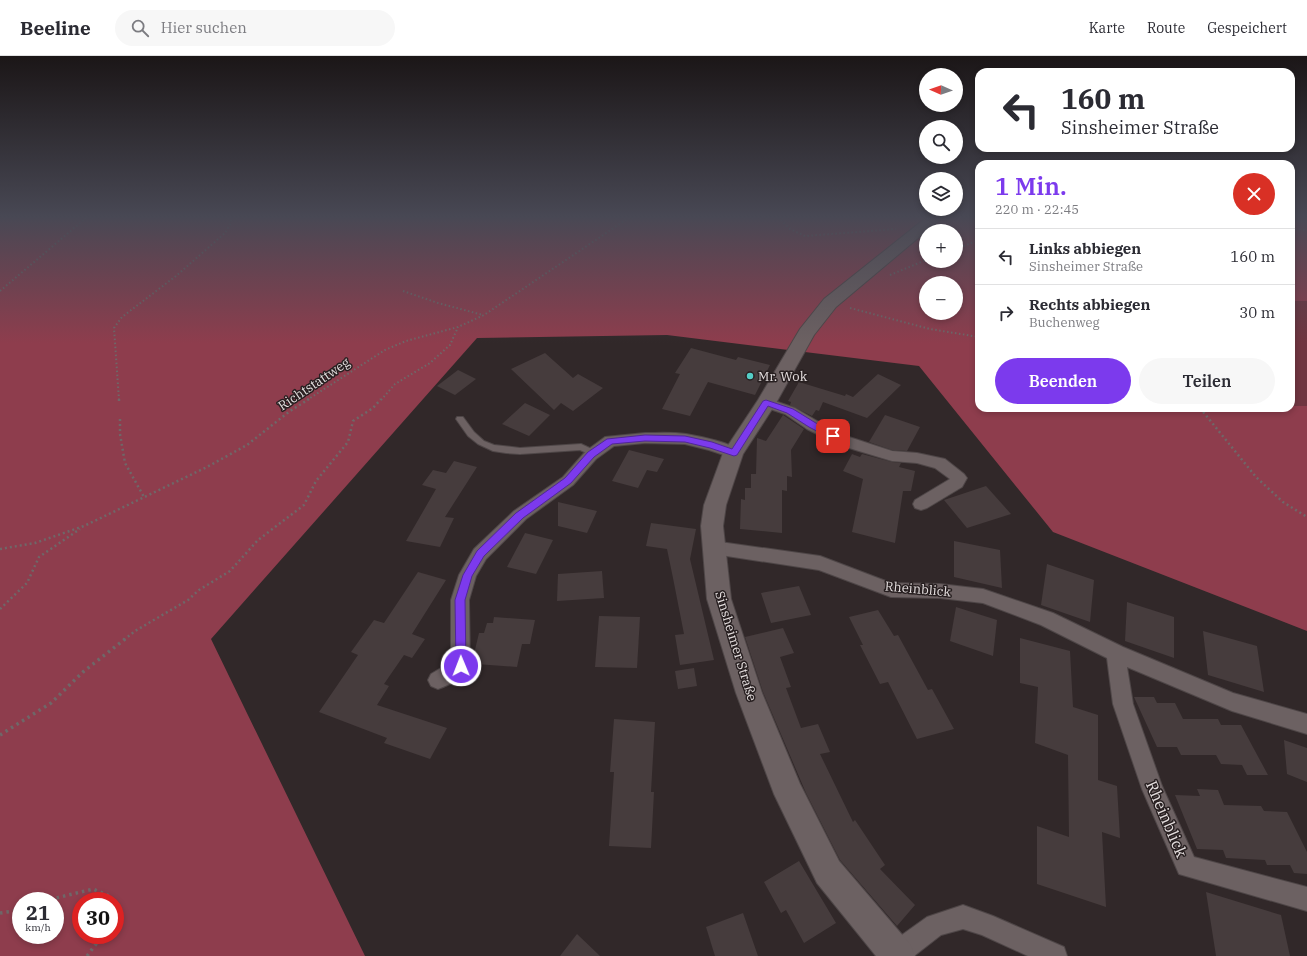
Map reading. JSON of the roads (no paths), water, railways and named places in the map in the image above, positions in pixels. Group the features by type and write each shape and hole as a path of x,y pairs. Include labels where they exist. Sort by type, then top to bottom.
{"street":[{"name":"Sinsheimer Straße","path":"885,259 830,303 806,333 766,403 734,453 715,505 712,526 712,548 719,599 749,693 789,794 828,872 896,956"},
{"path":"766,403 790,411 812,425 844,441 892,456 917,458 940,463 959,478 956,483 921,504"},
{"path":"438,680 461,666 460,600 468,575 480,554 520,515 568,481 593,453 610,441 645,438 685,439 712,445 734,453"},
{"name":"Rheinblick","path":"712,548 820,563 891,590 940,591 983,596 1047,619 1116,653 1232,702 1307,724"},
{"name":"Rheinblick","path":"1116,653 1123,704 1153,789 1187,866 1307,899"},
{"path":"896,956 935,925 963,917 985,924 1055,956"}],"lane":[{"path":"460,419 471,435 489,448 505,451 575,447 593,453"}],"place":[{"name":"Mr. Wok","path":"750,376"}]}
